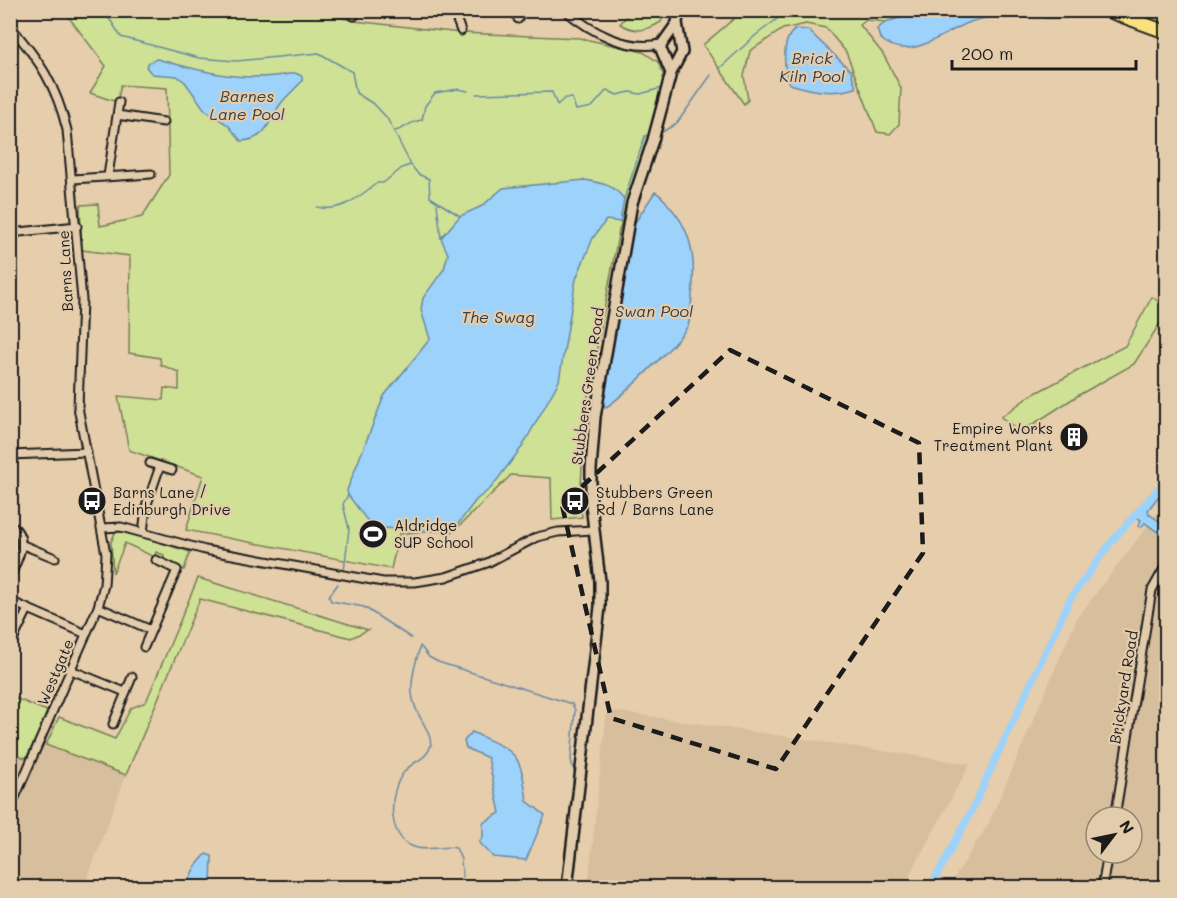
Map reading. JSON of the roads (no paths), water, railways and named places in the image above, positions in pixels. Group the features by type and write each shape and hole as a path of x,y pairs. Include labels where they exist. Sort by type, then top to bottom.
{"highway":[{"path":"1106,10 1167,32"}],"street":[{"path":"518,19 523,10"},
{"path":"650,46 664,41 679,41 677,23 679,10"},
{"path":"455,11 461,31"},
{"path":"569,12 603,36 650,46 662,56 671,73"},
{"path":"662,56 664,41 677,23"},
{"name":"Barns Lane","path":"10,26 43,66 55,89 67,130 77,226 81,300 78,398 105,541"},
{"name":"Stubbers Green Road","path":"567,888 600,607 600,581 593,530 591,469 602,371 628,218 671,73 682,48 679,41"},
{"path":"662,56 676,59"},
{"path":"108,176 119,102"},
{"path":"117,115 151,117 164,122"},
{"path":"73,179 151,174"},
{"path":"138,186 139,175"},
{"path":"10,233 77,226"},
{"path":"10,455 87,452"},
{"path":"150,463 172,470"},
{"path":"144,533 146,507 160,466"},
{"path":"10,524 18,530 23,545 10,577"},
{"path":"102,528 121,528 205,550 348,578 400,582 430,580 473,568 549,534 593,530"},
{"name":"Westgate","path":"10,809 98,607 106,574 105,541"},
{"path":"23,545 55,557"},
{"path":"144,647 177,570 156,560"},
{"name":"Brickyard Road","path":"1117,805 1152,590 1167,565"},
{"path":"10,602 86,634"},
{"path":"98,607 151,630"},
{"path":"10,646 28,609"},
{"path":"71,670 125,692"},
{"path":"114,724 132,677"},
{"path":"1102,888 1106,865"}],"water":[{"path":"922,11 998,11 913,48 891,45 880,38 877,29 886,22"},
{"name":"Brick Kiln Pool","path":"796,29 808,30 851,71 856,88 823,91 790,84 785,54 788,39"},
{"name":"Barnes Lane Pool","path":"157,59 242,77 295,73 302,76 302,81 282,102 262,133 250,140 241,141 228,125 205,110 185,82 177,76 152,74 146,67 149,62"},
{"name":"The Swag","path":"585,180 611,187 620,194 624,199 620,222 606,220 593,238 576,279 559,381 522,447 491,488 476,500 452,532 382,528 369,523 348,495 347,490 384,396 430,339 421,310 423,298 444,269 448,254 441,238 460,216 482,206 503,188"},
{"name":"Swan Pool","path":"655,192 664,199 681,221 691,248 693,293 689,323 685,331 651,368 606,407 601,402 630,223 634,224"},
{"path":"1166,480 1166,494 1161,499 1158,497 1148,510 1149,514 1166,526 1166,538 1145,523 1141,527 1138,526 1141,520 1135,516"},
{"path":"472,732 499,744 514,755 522,772 527,801 545,815 526,860 493,857 479,842 483,837 483,823 500,813 488,758 466,748 464,741"},
{"path":"206,854 212,856 211,887 185,887 195,867"}],"waterway":[{"path":"99,10 111,21 121,37 199,58 236,61 319,53 352,72 356,93 375,105 387,118 411,165 418,174 429,179 430,197 460,216"},
{"path":"720,68 756,35 789,10"},
{"path":"659,134 677,123 711,75"},
{"path":"476,94 552,92 557,105 565,98 572,98 576,110 592,107 607,90 617,95 630,92 640,94 662,88"},
{"path":"395,131 422,120 425,106 435,93 458,89 468,91"},
{"path":"624,199 645,136 651,134"},
{"path":"317,207 342,206 410,165"},
{"path":"437,204 441,238"},
{"path":"601,412 602,405"},
{"path":"597,444 600,423"},
{"path":"930,888 971,812 1070,599 1112,541 1166,480"},
{"path":"344,571 349,529 343,504 348,495"},
{"path":"599,535 601,549"},
{"path":"338,584 329,596 331,601 364,607 411,638"},
{"path":"420,646 412,690 415,706 429,734 431,745 427,754 409,767 399,779 393,801 394,824 398,834 414,847 456,848 461,859 463,888"},
{"path":"421,647 429,657 438,662 572,704 575,710 571,760 574,771"}],"place":[{"name":"Empire Works Treatment Plant","path":"1074,437"},
{"name":"Barns Lane / Edinburgh Drive","path":"92,501"},
{"name":"Stubbers Green Rd / Barns Lane","path":"575,501"},
{"name":"Aldridge SUP School","path":"373,534"}]}
